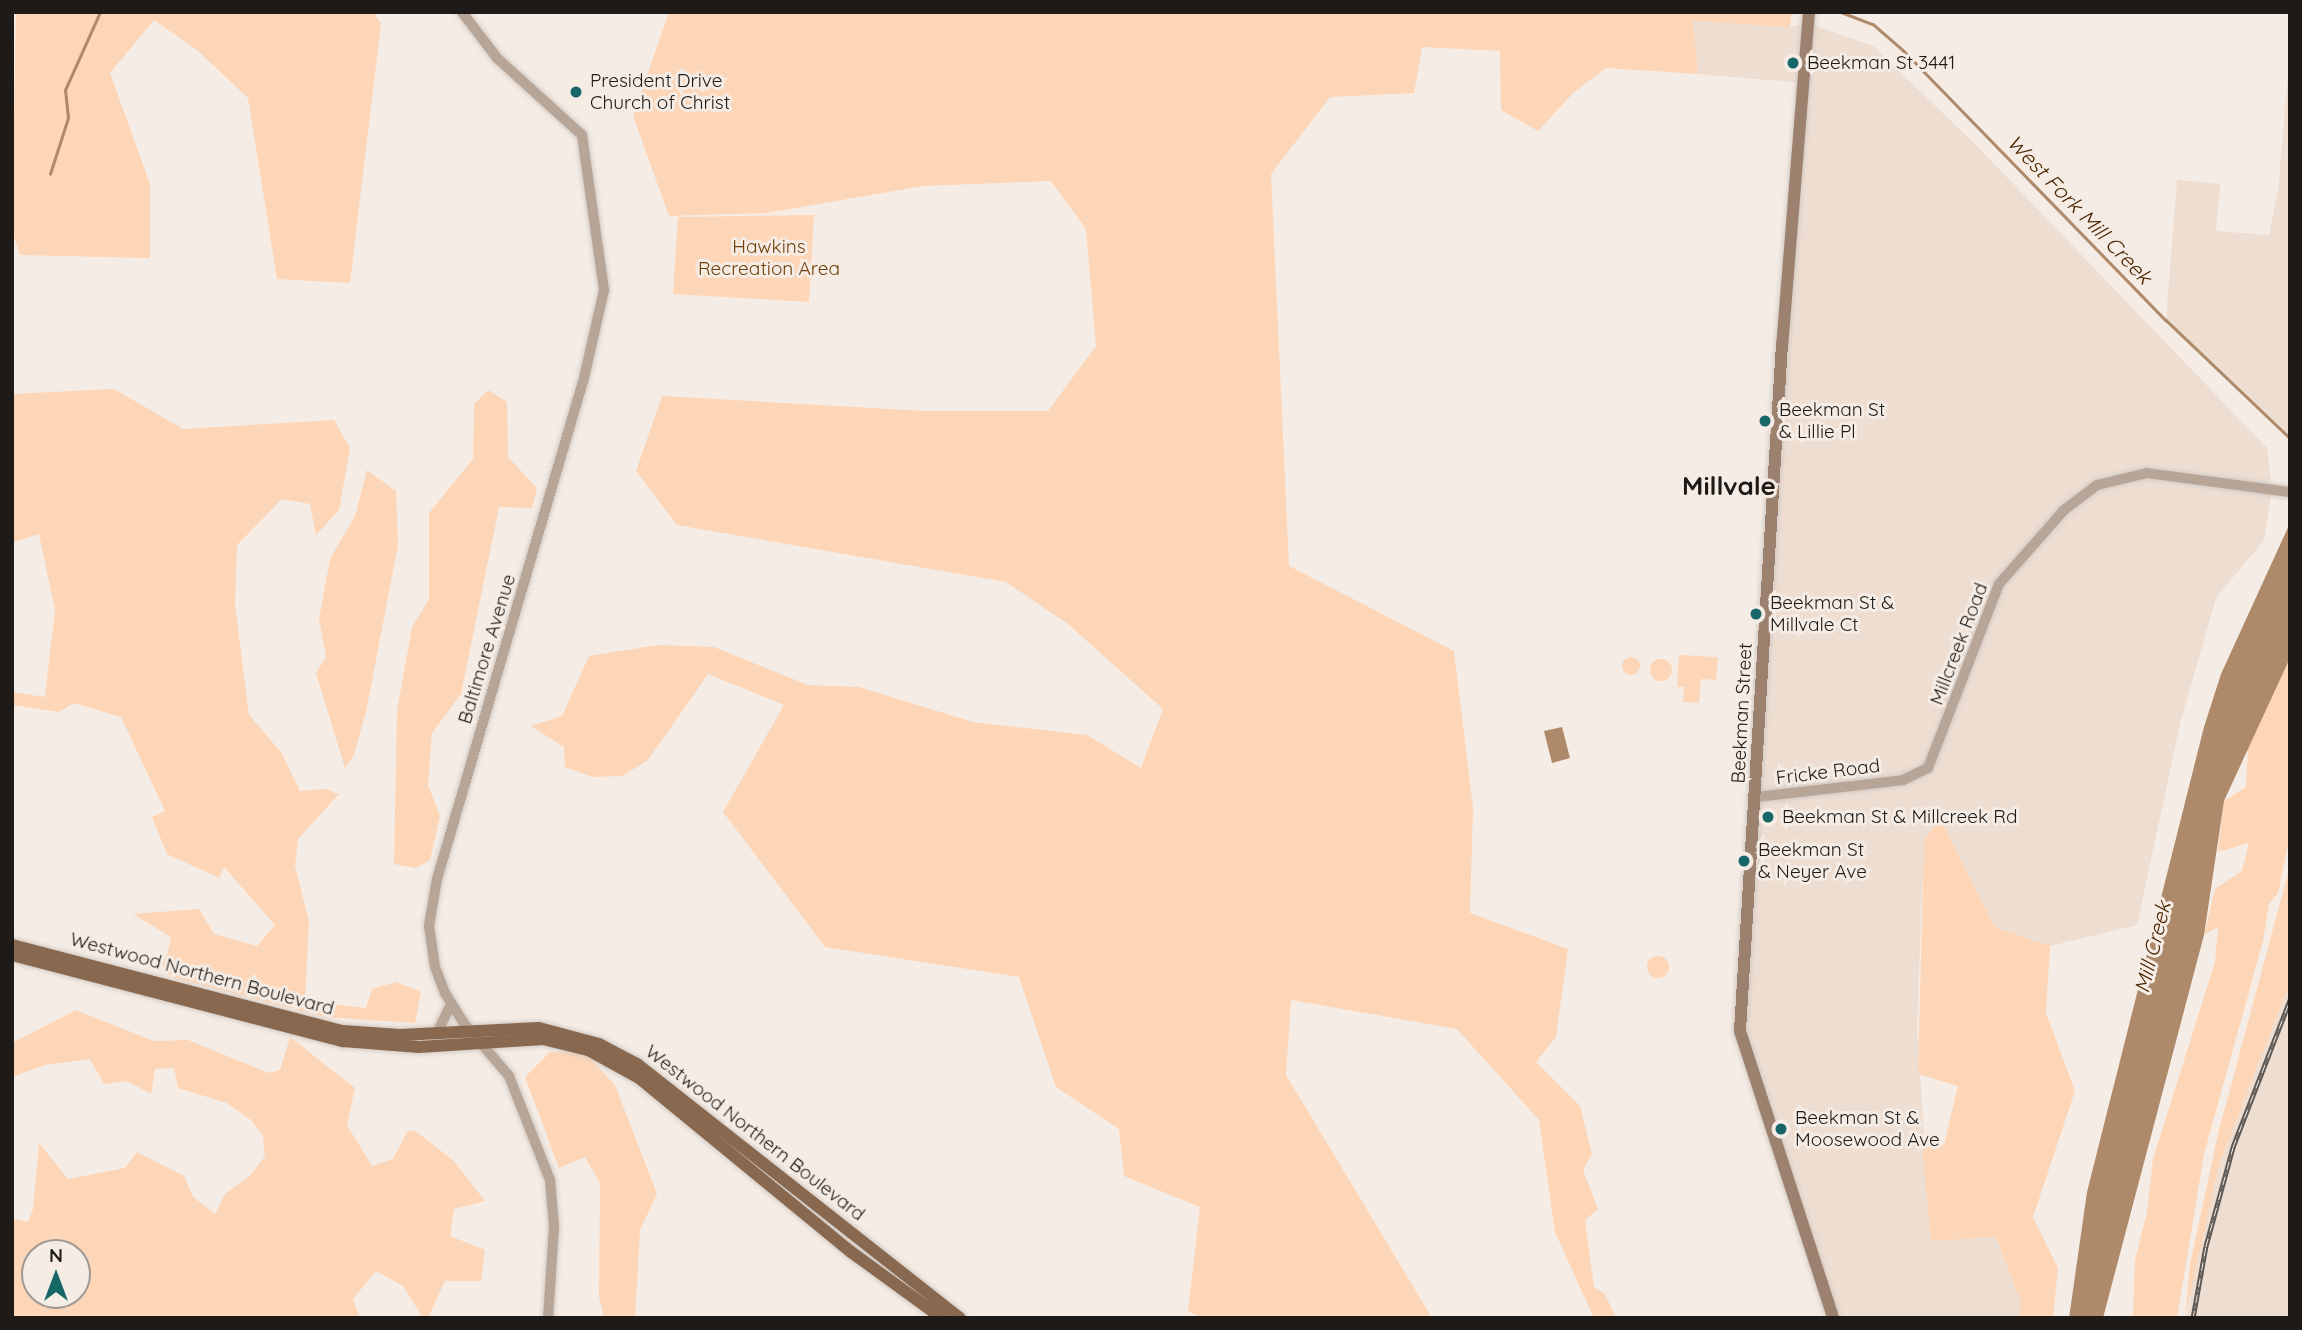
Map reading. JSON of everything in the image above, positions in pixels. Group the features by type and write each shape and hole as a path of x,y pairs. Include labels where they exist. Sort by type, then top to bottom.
{"main road":[{"name":"Beekman Street","path":"1809,17 1783,331 1741,1038 1833,1318"},
{"name":"Westwood Northern Boulevard","path":"12,944 322,1026 372,1034 470,1030 563,1032 629,1060 960,1318"},
{"name":"Westwood Northern Boulevard","path":"12,955 343,1041 419,1046 543,1039 588,1050 621,1066 851,1251 942,1318"}],"street":[{"name":"Baltimore Avenue","path":"462,12 497,58 582,135 604,290 580,391 434,893 429,926 432,955 451,1004 516,1089 550,1180 554,1227 548,1318"},
{"name":"Millcreek Road","path":"1903,780 1920,774 1937,752 1999,584 2073,501 2108,480 2147,473 2290,492"},
{"name":"Fricke Road","path":"1757,797 1903,780"},
{"path":"437,1033 451,1004"}],"shaded area":[{"path":"1692,21 1790,27 1808,23 1873,46 1975,144 2267,448 2272,490 2264,540 2216,598 2181,720 2137,925 2050,946 1995,927 1940,818 1924,841 1917,1027 1931,1240 1996,1237 2020,1300 2020,1318 1833,1318 1742,1045 1802,83 1698,74"},
{"path":"2290,52 2290,438 2166,320 2177,180 2220,184 2216,231 2269,235 2278,191"},
{"path":"2290,983 2290,1318 2187,1318 2196,1256 2219,1165"}],"green space":[{"path":"16,12 373,12 381,23 350,283 277,279 248,98 197,50 154,20 110,73 150,184 150,258 20,255 12,230"},
{"path":"669,12 1792,12 1790,27 1693,21 1698,74 1606,68 1574,92 1538,131 1501,110 1500,51 1422,47 1414,93 1330,97 1271,174 1289,566 1454,651 1473,808 1470,913 1568,949 1556,1037 1536,1062 1580,1106 1592,1154 1583,1170 1598,1209 1585,1220 1594,1287 1605,1294 1616,1318 1593,1316 1555,1232 1539,1120 1457,1029 1291,1000 1286,1075 1432,1318 1202,1318 1188,1311 1200,1207 1124,1176 1119,1129 1056,1087 1019,977 825,947 723,812 784,705 708,674 648,760 622,776 592,777 565,767 564,747 531,726 562,716 589,656 658,645 714,647 808,685 859,687 973,722 1087,735 1141,768 1163,709 1068,624 1006,582 677,525 636,471 662,396 925,411 1048,411 1096,346 1086,229 1051,181 923,186 766,213 669,216 633,116"},
{"name":"Hawkins Recreation Area","path":"814,215 809,302 673,294 678,217"},
{"path":"114,389 183,429 334,420 350,448 339,510 316,535 310,504 282,499 237,545 235,605 249,715 281,752 300,791 325,789 339,794 298,839 295,866 309,922 305,1001 366,1008 372,989 396,982 421,992 415,1023 325,1017 171,977 161,964 167,956 171,937 133,914 199,909 214,934 257,946 275,925 224,867 219,878 167,854 152,817 165,811 121,717 74,703 59,712 12,705 12,692 45,697 55,610 39,534 12,543 12,394"},
{"path":"488,390 507,402 508,457 537,488 532,508 499,507 461,694 432,733 428,785 440,816 430,860 416,868 394,864 397,711 412,627 429,599 429,513 473,459 474,404"},
{"path":"367,470 396,491 398,545 366,712 354,755 345,768 316,673 326,657 319,619 330,559 355,516"},
{"path":"1679,655 1718,657 1716,680 1701,679 1699,703 1683,702 1684,687 1677,687"},
{"path":"1627,657 1635,657 1640,666 1638,673 1627,675 1622,670 1622,662"},
{"path":"2290,658 2290,835 2278,893 2269,904 2263,941 2204,1154 2177,1318 2133,1318 2135,1260 2147,1212 2153,1159 2215,962 2218,927 2204,935 2215,889 2242,871 2249,843 2218,852 2224,801 2246,787 2248,747"},
{"path":"1661,659 1669,662 1672,670 1669,678 1661,681 1653,678 1650,670 1653,662"},
{"path":"1940,818 1995,927 2050,946 2046,1013 2075,1091 2033,1217 2058,1268 2053,1318 2020,1318 2020,1300 1996,1237 1931,1241 1922,1147 1944,1145 1958,1086 1918,1074 1924,841"},
{"path":"2290,866 2290,983 2219,1165 2185,1318 2190,1265 2218,1134"},
{"path":"1658,956 1666,959 1669,967 1666,975 1658,978 1650,975 1647,967 1650,959"},
{"path":"76,1010 154,1041 188,1040 269,1073 280,1070 290,1037 355,1088 347,1125 372,1166 393,1159 407,1132 414,1130 454,1161 485,1201 454,1209 450,1236 485,1250 481,1281 445,1281 428,1318 423,1318 403,1286 376,1271 353,1299 360,1318 12,1318 12,1218 28,1222 33,1209 39,1143 68,1179 125,1168 137,1152 184,1176 193,1197 215,1214 225,1194 250,1176 265,1156 263,1136 251,1120 227,1103 178,1088 174,1068 155,1069 151,1094 127,1081 104,1084 90,1059 45,1065 12,1077 12,1043"},
{"path":"550,1052 585,1053 615,1085 657,1194 640,1230 635,1318 604,1318 599,1297 600,1183 585,1157 559,1168 525,1077"}],"water":[{"name":"Mill Creek","path":"2290,523 2290,658 2224,801 2204,935 2103,1318 2069,1318 2087,1192 2204,727 2221,674"},
{"path":"1562,727 1570,758 1552,763 1544,731"}],"waterway":[{"path":"50,174 68,118 65,90 100,12"},
{"name":"West Fork Mill Creek","path":"1841,12 1873,24 1904,51 2166,320 2290,438"}],"railway":[{"path":"2193,1318 2206,1246 2233,1147 2290,1000"}],"place":[{"name":"Beekman St 3441","path":"1793,63"},
{"name":"President Drive Church of Christ","path":"576,92"},
{"name":"Beekman St & Lillie Pl","path":"1765,421"},
{"name":"Beekman St & Millvale Ct","path":"1756,614"},
{"name":"Beekman St & Millcreek Rd","path":"1768,817"},
{"name":"Beekman St & Neyer Ave","path":"1744,861"},
{"name":"Beekman St & Moosewood Ave","path":"1781,1129"}],"district":[{"name":"Millvale","path":"1729,486"}]}
